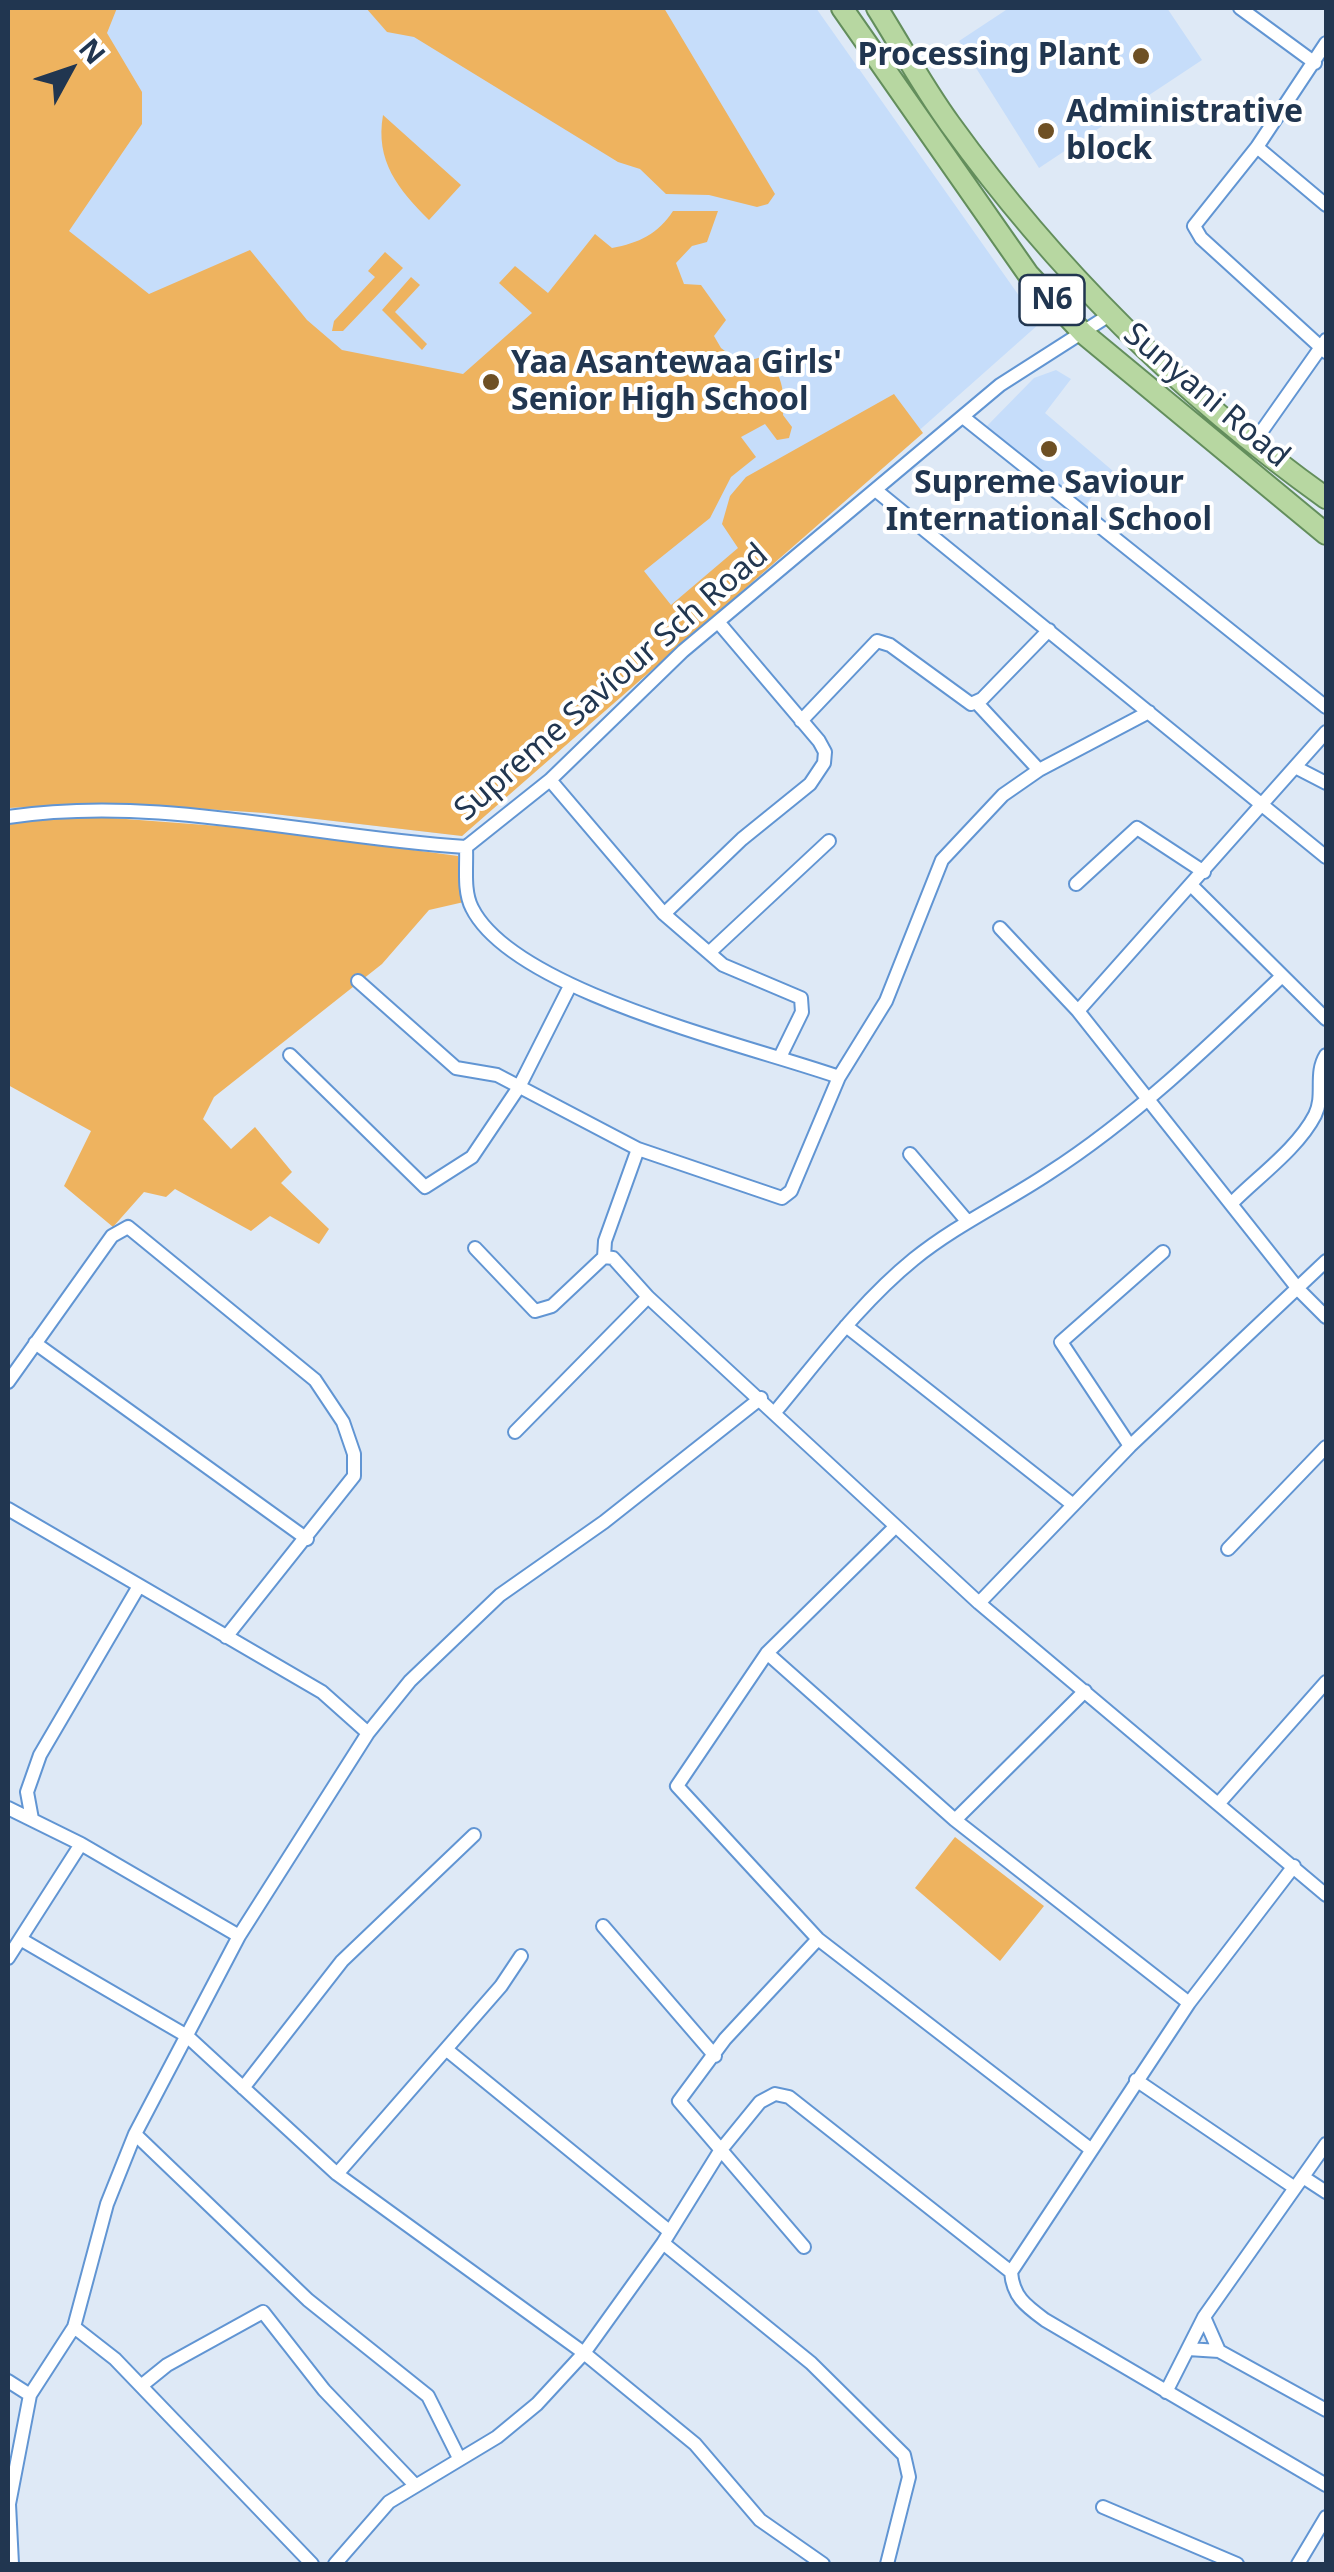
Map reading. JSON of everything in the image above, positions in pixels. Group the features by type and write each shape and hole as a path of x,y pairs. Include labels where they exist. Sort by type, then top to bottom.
{"main road":[{"name":"Sunyani Road","path":"842,8 1028,274 1083,332 1326,534"},
{"name":"Sunyani Road","path":"877,8 948,122 1038,236 1110,314 1252,445 1326,498"}],"street":[{"path":"1240,8 1322,55 1257,148 1198,215 1195,230 1325,347 1252,445"},
{"path":"1257,148 1326,205"},
{"name":"Supreme Saviour Sch Road","path":"8,816 108,810 282,823 378,842 466,847 550,780 683,651 878,492 963,417 1015,374 1110,314"},
{"path":"963,417 1326,707"},
{"path":"878,492 1264,801 1326,856"},
{"path":"664,914 818,774 825,752 718,623"},
{"path":"801,721 877,641 890,644 966,702 976,702 1049,630"},
{"path":"976,702 1039,770"},
{"path":"358,981 392,1016 456,1068 497,1076 638,1149 782,1198 790,1191 838,1077 886,1001 942,860 1003,795 1039,770 1149,712"},
{"path":"1078,1011 1326,732"},
{"path":"1295,767 1326,784"},
{"path":"550,780 664,914 723,965 802,998 802,1012 780,1057"},
{"path":"1076,884 1137,828 1204,872"},
{"path":"711,951 830,840"},
{"path":"466,847 468,898 473,911 509,950 569,988 838,1077"},
{"path":"1192,886 1326,1019"},
{"path":"1000,928 1078,1011 1299,1290 1326,1317"},
{"path":"776,1411 846,1326 913,1260 967,1221 1051,1172 1144,1098 1282,977"},
{"path":"290,1055 426,1186 472,1157 519,1087 569,988"},
{"path":"1232,1202 1313,1119 1320,1090 1319,1066 1326,1055"},
{"path":"475,1248 535,1311 552,1306 604,1250 638,1149"},
{"path":"910,1154 967,1221"},
{"path":"8,1382 112,1236 128,1227 315,1380 343,1422 354,1454 354,1476 307,1540 226,1637"},
{"path":"604,1250 648,1297 776,1411 896,1528 1326,1895"},
{"path":"1130,1446 1061,1342 1163,1252"},
{"path":"979,1602 1130,1446 1326,1261"},
{"path":"515,1432 648,1297"},
{"path":"846,1326 1072,1504"},
{"path":"35,1342 307,1540"},
{"path":"12,2564 9,2504 30,2395 74,2327 106,2204 135,2134 240,1936 368,1733 410,1681 500,1595 604,1522 761,1398"},
{"path":"1228,1549 1326,1447"},
{"path":"8,1508 331,1698 368,1733"},
{"path":"896,1528 767,1653 677,1786 818,1940 1089,2148"},
{"path":"32,1819 26,1792 40,1755 139,1586"},
{"path":"767,1653 955,1820 1188,2003"},
{"path":"1218,1804 1326,1682"},
{"path":"955,1820 1084,1691"},
{"path":"8,1808 82,1844 240,1936"},
{"path":"243,2088 334,1970 474,1836"},
{"path":"8,1958 82,1844"},
{"path":"1294,1866 1188,2003 1010,2272 1012,2290 1023,2304 1326,2485"},
{"path":"604,1926 714,2056"},
{"path":"22,1940 187,2036 337,2174 584,2353 695,2444 760,2520 823,2564"},
{"path":"804,2247 679,2101 683,2090 724,2039 818,1940"},
{"path":"337,2174 447,2050 520,1956"},
{"path":"447,2050 811,2363 904,2455 909,2477 887,2564"},
{"path":"1136,2080 1299,2183 1326,2192"},
{"path":"334,2564 389,2502 518,2423 584,2353 666,2237 720,2150 760,2102 775,2094 789,2097 1010,2272"},
{"path":"135,2134 308,2300 428,2396 459,2458"},
{"path":"1166,2392 1204,2317 1326,2144"},
{"path":"141,2386 182,2356 225,2337 263,2312 324,2390 414,2484"},
{"path":"1204,2317 1219,2351"},
{"path":"74,2327 141,2386 312,2564"},
{"path":"1188,2350 1219,2351 1326,2410"},
{"path":"8,2381 30,2395"},
{"path":"1103,2507 1237,2564"},
{"path":"1298,2564 1326,2517"}],"shaded area":[{"name":"Yaa Asantewaa Girls' Senior High School","path":"8,8 816,8 1039,324 462,836 265,813 114,803 8,808"},
{"path":"8,8 117,8 107,33 142,92 142,124 69,231 149,294 250,250 307,320 342,350 463,374 532,313 499,283 515,266 548,293 595,234 612,248 647,236 673,211 718,211 707,242 692,246 676,263 684,284 701,285 726,320 714,336 721,348 741,363 765,356 775,369 784,399 783,415 792,427 789,438 777,440 765,424 741,437 756,457 731,477 710,518 644,571 671,605 738,548 722,524 730,496 746,477 894,394 923,433 462,836 265,813 114,803 8,808"},
{"path":"366,8 664,8 775,194 768,204 757,207 709,195 666,194 640,169 618,162 414,37 387,32"},
{"path":"1009,8 1167,8 1202,60 1039,168 959,41"},
{"path":"383,115 461,185 429,220 391,173 382,146"},
{"path":"385,252 403,268 343,331 332,331 334,321 375,277 368,271"},
{"path":"411,277 420,285 395,312 427,344 422,350 382,310"},
{"name":"Supreme Saviour International School","path":"1056,370 1071,379 1045,413 1113,471 1082,509 985,428 1034,378"},
{"path":"73,815 258,829 458,856 464,902 429,910 382,964 214,1097 203,1119 231,1149 255,1127 292,1172 281,1183 329,1229 319,1244 270,1216 251,1231 175,1189 166,1197 144,1192 113,1227 64,1186 91,1131 8,1085 8,822"},
{"path":"955,1837 1044,1906 1000,1961 915,1888"}],"place":[{"name":"Processing Plant","path":"1141,56"},
{"name":"Administrative block","path":"1046,131"},
{"name":"Yaa Asantewaa Girls' Senior High School","path":"491,382"},
{"name":"Supreme Saviour International School","path":"1049,449"}]}
